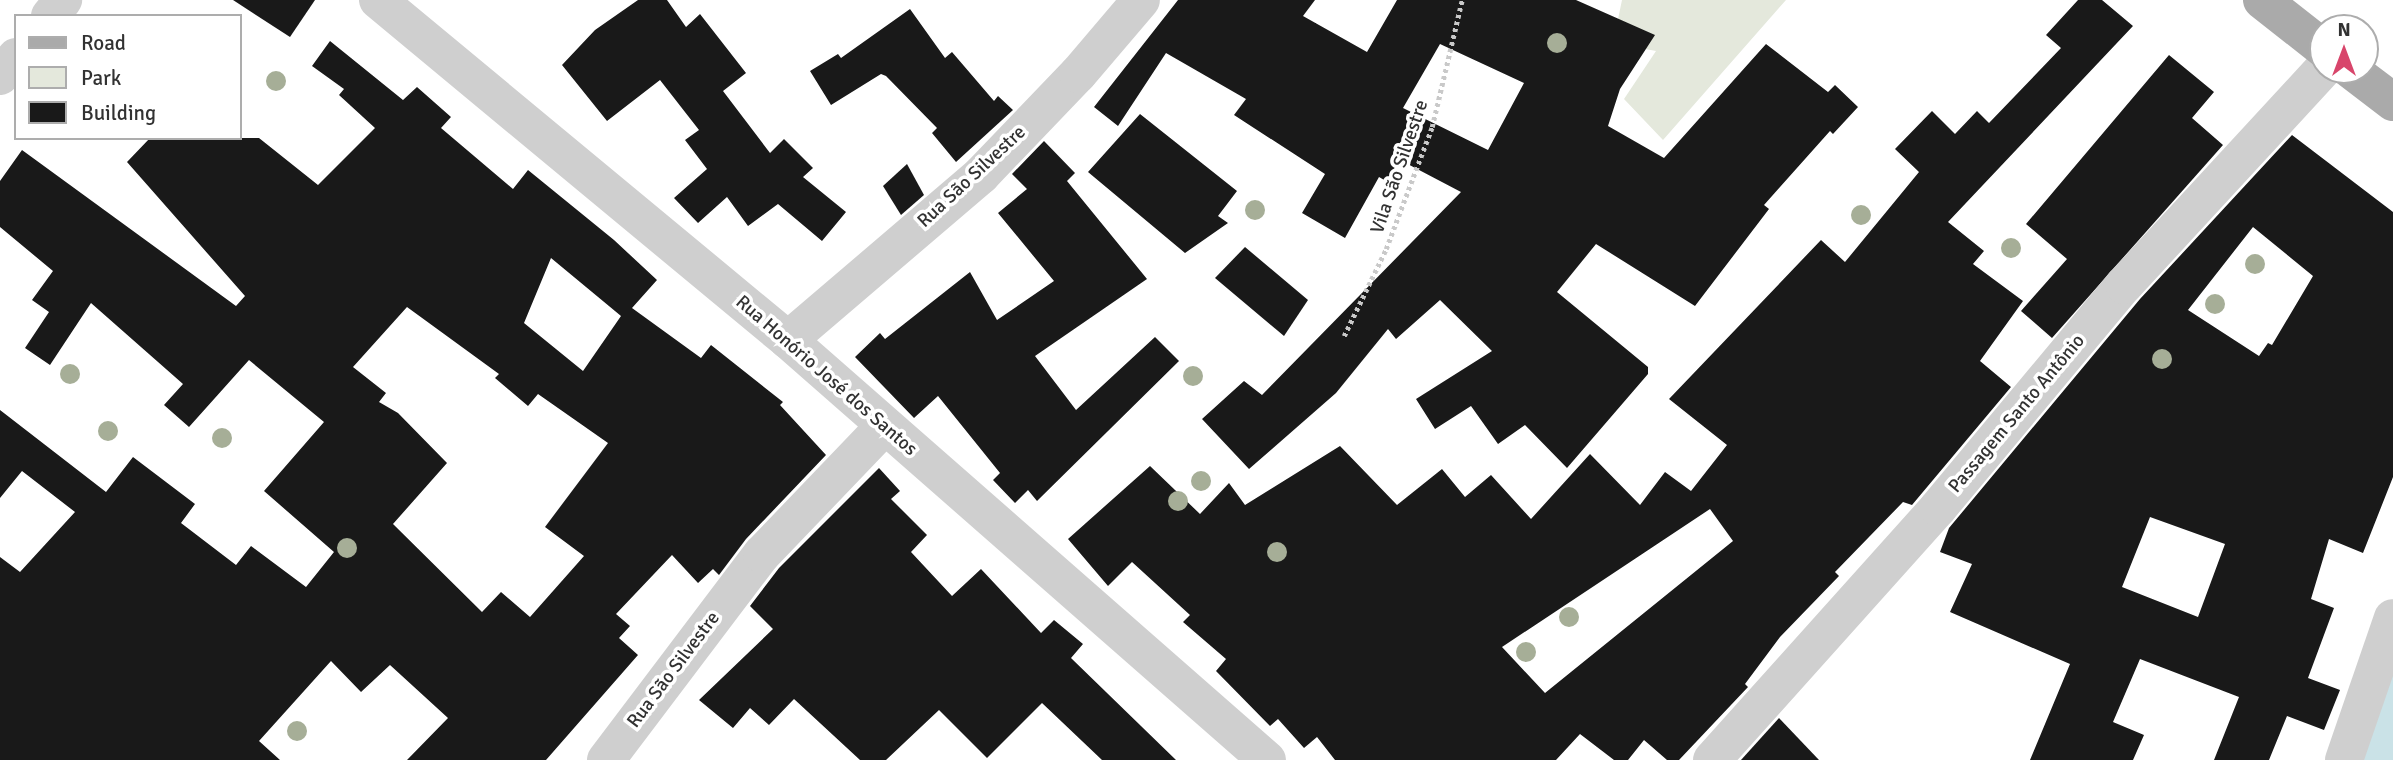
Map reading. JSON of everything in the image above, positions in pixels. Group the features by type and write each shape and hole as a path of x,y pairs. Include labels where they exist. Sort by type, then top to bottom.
{"main road":[{"path":"2262,0 2309,37"},
{"path":"2369,84 2393,102"}],"street":[{"path":"52,14 63,0"},
{"name":"Rua Honório José dos Santos","path":"378,0 788,340 884,427 1267,760"},
{"name":"Rua São Silvestre","path":"788,340 981,175 1141,0"},
{"path":"0,76 14,59"},
{"name":"Passagem Santo Antônio","path":"1712,760 1938,508 2124,285 2309,84"},
{"name":"Rua São Silvestre","path":"606,760 762,554 884,427"},
{"path":"2344,760 2393,618"}],"path":[{"name":"Vila São Silvestre","path":"1344,336 1386,249 1432,127 1462,0"}],"green space":[{"path":"1622,0 1786,0 1663,140 1624,99 1656,51 1613,43"}],"water":[{"path":"2393,664 2393,760 2360,760"}],"building":[{"path":"233,0 315,0 290,37"},
{"path":"638,0 667,0 686,27 700,14 746,73 723,91 770,153 784,139 813,168 803,177 846,212 822,241 778,204 748,226 727,197 698,223 674,198 707,169 685,140 699,130 660,80 607,121 562,65 595,30"},
{"path":"1178,0 1315,0 1303,16 1367,52 1397,0 1576,0 1655,35 1620,89 1608,126 1664,158 1766,44 1828,92 1835,85 1858,107 1833,134 1830,131 1764,205 1769,209 1695,306 1596,244 1557,292 1648,367 1648,374 1567,468 1525,425 1498,444 1471,406 1435,429 1416,399 1492,351 1440,300 1396,339 1388,329 1336,393 1249,469 1202,419 1244,381 1262,395 1461,192 1400,160 1386,181 1379,177 1345,238 1302,213 1325,174 1234,115 1246,99 1166,53 1118,126 1094,107","holes":["1440,44 1524,83 1488,150 1403,108"]},
{"path":"2078,0 2102,0 2133,26 1948,222 1984,251 1973,264 2023,301 1980,361 2011,387 1912,505 1903,502 1835,572 1839,576 1780,637 1745,684 1748,687 1679,760 1667,760 1644,740 1628,760 1614,760 1580,734 1556,760 1335,760 1317,737 1304,748 1278,719 1270,726 1216,671 1226,659 1183,622 1190,615 1132,562 1108,586 1068,539 1150,466 1200,514 1229,483 1245,505 1340,446 1397,505 1442,469 1465,497 1491,475 1531,519 1590,454 1640,505 1665,472 1691,491 1727,445 1669,399 1821,240 1845,262 1919,172 1895,149 1932,111 1955,134 1977,111 1989,123 2061,48 2046,35","holes":["1710,509 1733,541 1545,693 1502,647"]},
{"path":"910,9 945,58 952,52 994,101 998,96 1013,110 956,162 932,133 937,128 886,76 881,74 831,105 810,71 838,54 841,58"},
{"path":"330,41 403,100 417,87 451,117 441,128 513,189 528,170 614,240 657,280 632,308 701,358 711,345 783,402 780,405 826,455 746,539 719,575 713,569 698,583 672,555 616,614 630,626 619,638 638,655 546,760 407,760 448,718 390,665 361,692 331,661 259,741 280,760 0,760 0,557 20,572 75,512 22,471 0,498 0,410 106,492 133,457 195,504 181,523 236,565 251,546 306,587 334,552 264,491 324,422 249,360 189,427 164,405 183,384 91,303 50,365 25,348 49,312 32,300 53,271 0,227 0,181 22,150 236,306 245,296 127,162 148,140 259,138 318,185 375,128 339,95 344,89 312,66","holes":["551,258 621,316 583,371 524,323","407,307 499,374 495,378 528,406 538,394 608,443 545,527 584,556 530,617 501,592 482,612 393,524 447,463 398,413 379,402 386,393 353,367"]},
{"path":"2169,55 2214,92 2192,118 2223,145 2052,338 2021,311 2067,259 2026,224"},
{"path":"1140,114 1237,191 1218,216 1228,223 1185,253 1088,172"},
{"path":"2292,135 2393,212 2393,477 2363,553 2329,539 2311,599 2334,608 2308,678 2340,690 2324,730 2287,716 2269,760 2214,760 2239,697 2140,659 2113,722 2144,735 2133,760 2030,760 2070,664 1950,612 1972,564 1940,552 1949,528 2140,299","holes":["2253,227 2313,276 2272,345 2268,343 2259,356 2188,310","2150,517 2225,544 2198,617 2122,587"]},
{"path":"1044,141 1075,173 1067,181 1147,279 1035,356 1076,410 1155,337 1179,361 1037,501 1028,490 1015,503 993,480 1000,473 938,396 914,418 855,357 880,333 885,339 970,272 997,320 1054,281 998,213 1027,189 1012,174"},
{"path":"907,164 924,195 901,215 883,186"},
{"path":"1245,247 1308,300 1284,336 1215,278"},
{"path":"879,468 900,491 891,499 927,535 911,552 952,596 981,569 1041,633 1054,620 1083,644 1071,658 1176,760 1102,760 1042,703 987,758 939,710 886,760 860,760 794,699 769,725 750,708 733,728 699,700 773,629 750,606 779,568"},
{"path":"1779,718 1819,760 1741,760"}]}
